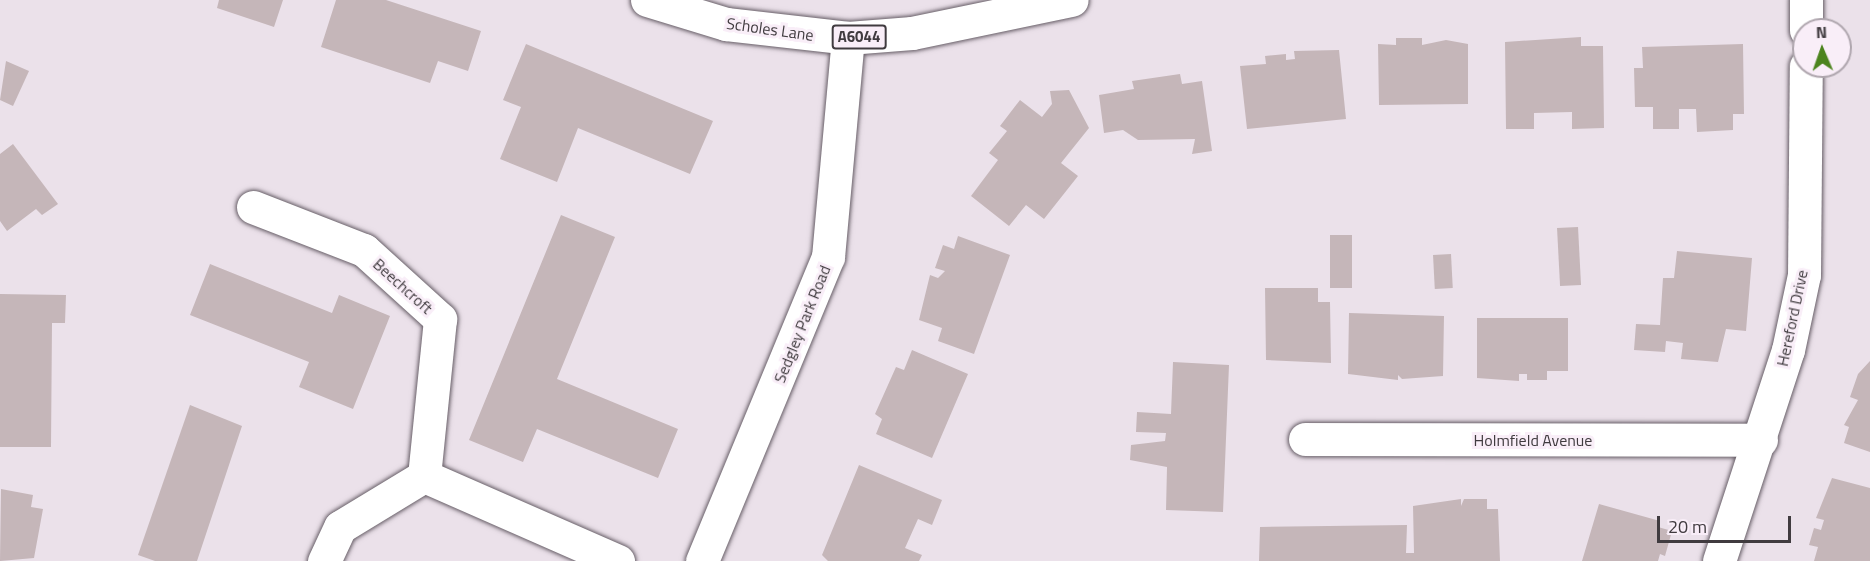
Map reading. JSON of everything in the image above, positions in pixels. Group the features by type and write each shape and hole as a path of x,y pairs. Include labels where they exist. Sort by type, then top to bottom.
{"street":[{"name":"Scholes Lane","path":"647,0 726,24 848,38 912,33 1072,0"},
{"path":"1806,0 1806,18"},
{"name":"Sedgley Park Road","path":"702,561 828,257 848,38"},
{"name":"Hereford Drive","path":"1719,561 1761,440 1804,275 1806,78"},
{"name":"Beechcroft","path":"253,207 364,250 440,319 424,476"},
{"name":"Holmfield Avenue","path":"1305,439 1761,440"},
{"path":"324,561 340,527 424,476 618,561"}],"building":[{"path":"219,0 283,0 274,27 217,8"},
{"path":"336,0 386,0 481,31 468,71 438,61 430,83 321,47"},
{"path":"1581,37 1581,46 1603,46 1604,128 1572,129 1572,112 1534,113 1534,129 1506,129 1505,42"},
{"path":"1396,38 1422,38 1422,45 1446,40 1468,44 1468,104 1379,105 1378,44 1396,45"},
{"path":"526,44 713,121 690,174 578,128 557,182 500,159 521,107 503,100"},
{"path":"1743,44 1744,114 1733,114 1733,130 1697,132 1696,109 1679,109 1679,129 1653,129 1653,107 1635,107 1634,68 1643,68 1642,47"},
{"path":"1339,50 1346,119 1247,129 1240,66 1266,64 1265,56 1286,54 1286,60 1295,59 1294,51"},
{"path":"6,61 29,71 13,106 0,100"},
{"path":"1180,74 1182,84 1202,81 1212,151 1192,154 1195,139 1138,140 1123,130 1104,133 1099,95 1134,89 1132,81"},
{"path":"1069,90 1089,128 1061,163 1078,176 1044,219 1026,205 1009,226 971,196 998,160 989,153 1007,131 1000,126 1020,100 1042,117 1052,104 1050,91"},
{"path":"13,144 58,204 42,215 36,209 7,231 0,221 0,154"},
{"path":"561,215 615,237 557,379 678,429 658,478 537,429 523,462 469,440"},
{"path":"1578,227 1581,285 1560,286 1557,228"},
{"path":"1330,235 1352,235 1352,288 1330,288"},
{"path":"958,236 1010,255 974,354 938,341 942,328 919,320 930,275 938,278 945,271 935,268 943,245 954,249"},
{"path":"1677,251 1752,258 1746,331 1726,329 1718,362 1681,359 1683,343 1666,341 1665,352 1634,350 1636,324 1660,325 1663,278 1674,278"},
{"path":"1451,254 1453,288 1435,289 1433,255"},
{"path":"210,264 332,313 339,295 390,316 353,409 299,387 309,362 190,315"},
{"path":"1265,288 1318,288 1318,302 1330,302 1331,363 1266,360"},
{"path":"0,294 66,295 65,323 52,323 51,447 0,447"},
{"path":"1349,313 1444,316 1443,376 1402,379 1398,375 1398,380 1348,374"},
{"path":"1477,318 1568,318 1568,371 1547,371 1547,380 1527,380 1527,374 1519,374 1519,381 1477,378"},
{"path":"912,350 968,374 932,458 876,434 882,419 875,414 896,367 904,370"},
{"path":"1870,361 1870,452 1844,443 1849,427 1844,425 1858,400 1850,397 1858,374"},
{"path":"1173,362 1229,365 1223,512 1166,510 1167,467 1130,460 1131,445 1165,441 1166,433 1136,432 1137,412 1171,414"},
{"path":"190,405 242,426 197,561 155,561 138,555"},
{"path":"859,465 942,500 932,525 918,519 905,548 922,555 919,561 828,561 822,555"},
{"path":"1832,478 1870,488 1870,561 1814,561 1818,547 1809,545 1814,528 1821,530 1824,520 1816,518"},
{"path":"1,489 33,495 31,507 43,509 34,558 0,561"},
{"path":"1461,499 1461,506 1464,499 1487,499 1487,509 1498,509 1500,561 1259,561 1260,527 1407,525 1406,553 1414,553 1413,506"},
{"path":"1599,504 1660,521 1658,527 1672,531 1665,556 1660,554 1658,561 1582,561"}]}
